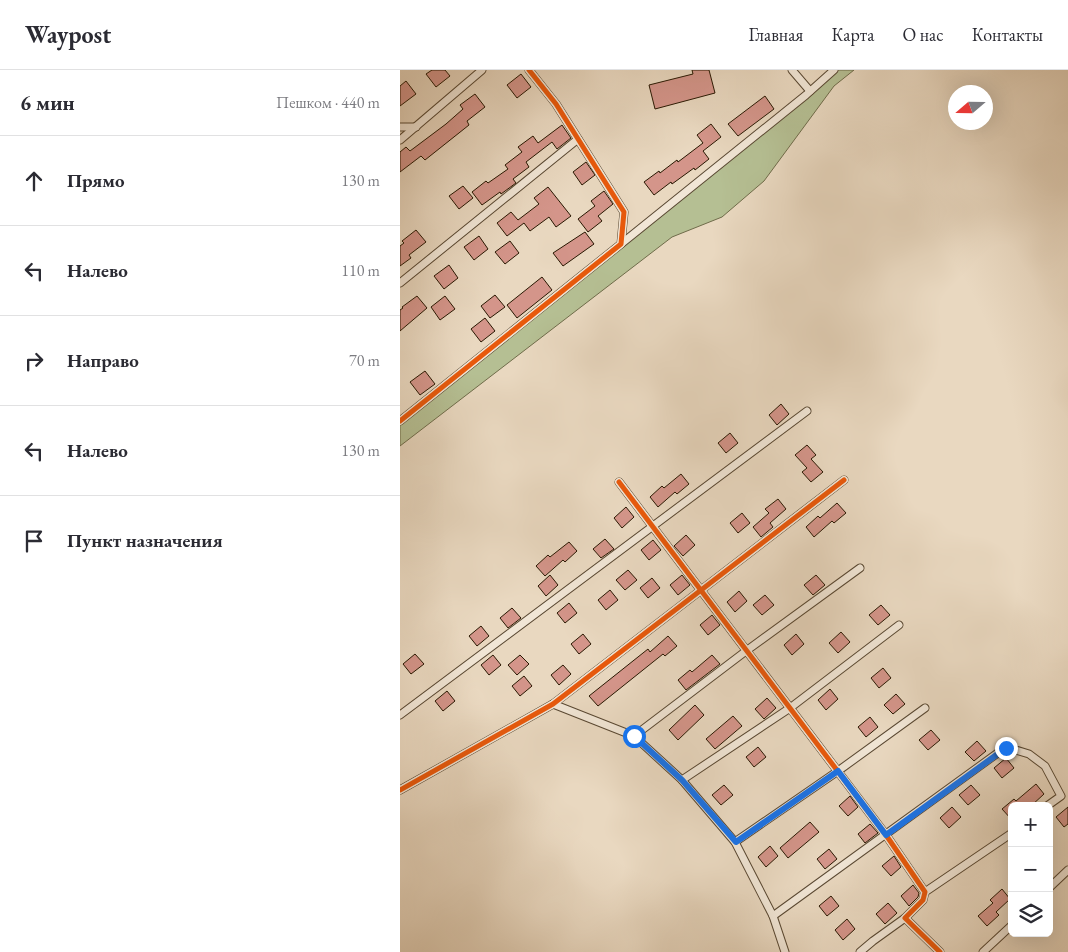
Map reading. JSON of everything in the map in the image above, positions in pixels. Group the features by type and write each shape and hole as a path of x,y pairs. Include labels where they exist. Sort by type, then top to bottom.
{"street":[{"path":"400,140 482,70"},
{"path":"529,70 556,104 624,212 621,244"},
{"path":"792,70 810,91"},
{"path":"400,421 834,70"},
{"path":"400,128 416,127"},
{"path":"400,283 578,139"},
{"path":"400,715 807,412"},
{"path":"400,790 553,704 844,480"},
{"path":"619,482 886,835 925,892"},
{"path":"634,736 860,568"},
{"path":"682,780 790,708 898,625"},
{"path":"553,704 634,736 682,780 736,842 773,916 786,952"},
{"path":"736,842 925,708"},
{"path":"773,916 1006,748 1029,754 1046,766 1061,796 1053,802"},
{"path":"860,952 905,918 923,900 925,892 1008,836"},
{"path":"1053,884 1068,870"},
{"path":"905,918 940,952"},
{"path":"983,952 1008,929"}],"green space":[{"path":"835,70 854,70 834,86 764,181 722,217 672,237 400,446 400,422"}],"building":[{"path":"432,70 445,70 450,76 436,87 426,74"},
{"path":"692,70 709,70 715,93 655,109 649,85 693,74"},
{"path":"521,74 531,87 517,98 507,85"},
{"path":"406,81 416,94 400,106 400,86"},
{"path":"475,94 485,107 467,121 469,125 425,160 421,156 400,172 400,152 406,147 410,151 446,124 463,109 460,105"},
{"path":"765,96 774,109 738,136 728,124"},
{"path":"711,124 721,137 703,151 709,159 672,184 671,182 654,195 644,182 677,160 678,162 703,143 697,135"},
{"path":"562,125 571,138 557,149 552,142 526,162 529,167 513,179 516,183 482,205 472,192 486,181 488,183 508,169 505,165 522,152 518,147 533,136 538,143"},
{"path":"586,162 595,175 582,185 573,172"},
{"path":"463,186 473,198 459,209 449,196"},
{"path":"548,187 571,216 556,227 549,217 530,231 524,223 507,236 497,223 511,212 518,220 539,204 534,198"},
{"path":"604,191 613,204 598,216 602,221 588,232 578,219 595,206 591,201"},
{"path":"416,230 426,242 409,255 411,258 400,266 400,246 404,243 402,241"},
{"path":"585,232 594,244 563,266 553,253"},
{"path":"479,236 488,249 474,260 464,247"},
{"path":"510,241 519,253 505,264 495,252"},
{"path":"449,265 458,278 444,289 434,276"},
{"path":"542,277 552,290 517,318 507,305"},
{"path":"495,295 505,307 490,318 481,306"},
{"path":"417,296 427,308 400,331 400,310"},
{"path":"445,296 455,309 440,320 431,307"},
{"path":"485,318 495,331 481,342 471,329"},
{"path":"425,371 435,384 420,395 410,382"},
{"path":"781,404 789,414 777,425 769,415"},
{"path":"730,433 738,443 726,453 718,443"},
{"path":"807,445 816,455 811,459 823,472 811,482 802,472 807,468 795,455"},
{"path":"681,474 689,484 677,494 675,492 658,507 650,497 662,486 664,488"},
{"path":"778,499 786,509 770,523 773,527 761,537 753,527 769,513 765,509"},
{"path":"837,503 846,513 834,523 832,521 814,537 806,527"},
{"path":"626,507 634,517 622,528 614,518"},
{"path":"742,513 750,523 738,533 730,523"},
{"path":"686,535 695,545 683,556 674,546"},
{"path":"605,539 614,549 601,558 593,549"},
{"path":"653,540 661,550 649,560 641,550"},
{"path":"569,542 577,551 565,562 563,560 545,576 536,566 548,555 550,557"},
{"path":"628,570 637,580 625,590 616,580"},
{"path":"550,575 558,585 546,596 538,586"},
{"path":"682,575 690,585 678,595 670,585"},
{"path":"816,575 825,585 813,595 804,585"},
{"path":"652,578 660,588 648,598 640,588"},
{"path":"610,590 618,600 606,610 598,600"},
{"path":"739,591 747,601 735,612 727,602"},
{"path":"765,595 774,605 762,615 753,605"},
{"path":"569,603 577,613 565,623 557,613"},
{"path":"881,605 890,615 878,625 869,615"},
{"path":"512,608 521,618 508,628 500,618"},
{"path":"712,615 720,625 708,635 700,625"},
{"path":"481,626 489,636 477,646 469,636"},
{"path":"841,632 850,642 838,653 829,643"},
{"path":"583,634 591,644 579,654 571,644"},
{"path":"796,634 804,644 792,655 784,645"},
{"path":"668,636 677,646 665,656 663,654 598,706 589,696 648,649 650,652"},
{"path":"415,654 424,664 411,674 403,664"},
{"path":"493,655 501,665 489,675 481,665"},
{"path":"520,655 529,664 517,675 508,665"},
{"path":"712,655 720,664 686,690 678,680 690,670 692,672"},
{"path":"563,665 571,674 559,685 551,675"},
{"path":"883,668 891,678 879,688 871,678"},
{"path":"524,676 532,686 520,696 512,686"},
{"path":"830,689 838,699 826,710 818,700"},
{"path":"447,691 455,701 443,711 435,701"},
{"path":"896,694 905,704 893,714 884,705"},
{"path":"767,698 776,708 764,719 755,709"},
{"path":"695,705 704,715 678,740 669,730"},
{"path":"733,716 742,726 715,749 706,739"},
{"path":"870,717 878,727 866,737 858,727"},
{"path":"931,730 940,740 928,750 919,740"},
{"path":"977,741 986,751 974,761 965,752"},
{"path":"758,747 766,757 754,767 746,757"},
{"path":"1006,758 1014,768 1002,778 994,768"},
{"path":"1036,784 1044,794 1035,802 1010,802 1014,799 1016,801"},
{"path":"724,785 733,795 721,805 712,795"},
{"path":"971,785 980,795 968,805 959,795"},
{"path":"850,796 858,807 848,816 839,806"},
{"path":"1008,804 1008,816 1002,809"},
{"path":"952,807 961,817 949,828 940,818"},
{"path":"1068,807 1068,824 1064,827 1056,817"},
{"path":"810,822 819,832 788,858 780,848"},
{"path":"870,824 878,833 865,843 858,834"},
{"path":"770,846 778,856 766,867 758,857"},
{"path":"829,849 837,859 825,869 817,859"},
{"path":"894,856 901,867 891,876 882,866"},
{"path":"913,885 919,893 918,897 909,906 901,896"},
{"path":"1002,889 1008,896 1008,901 996,912 999,915 987,926 978,916 993,903 990,900"},
{"path":"831,896 839,906 827,916 819,906"},
{"path":"888,903 897,913 885,924 876,914"},
{"path":"847,919 855,929 843,940 835,930"}],"cycle path":[{"path":"400,421 621,244 624,212 556,104 529,70"},
{"path":"400,790 553,704 844,480"},
{"path":"619,482 886,835 925,892 923,900 905,918 940,952"}],"route":[{"path":"634,736 682,780 736,842 838,771 886,835 1006,748"}]}
